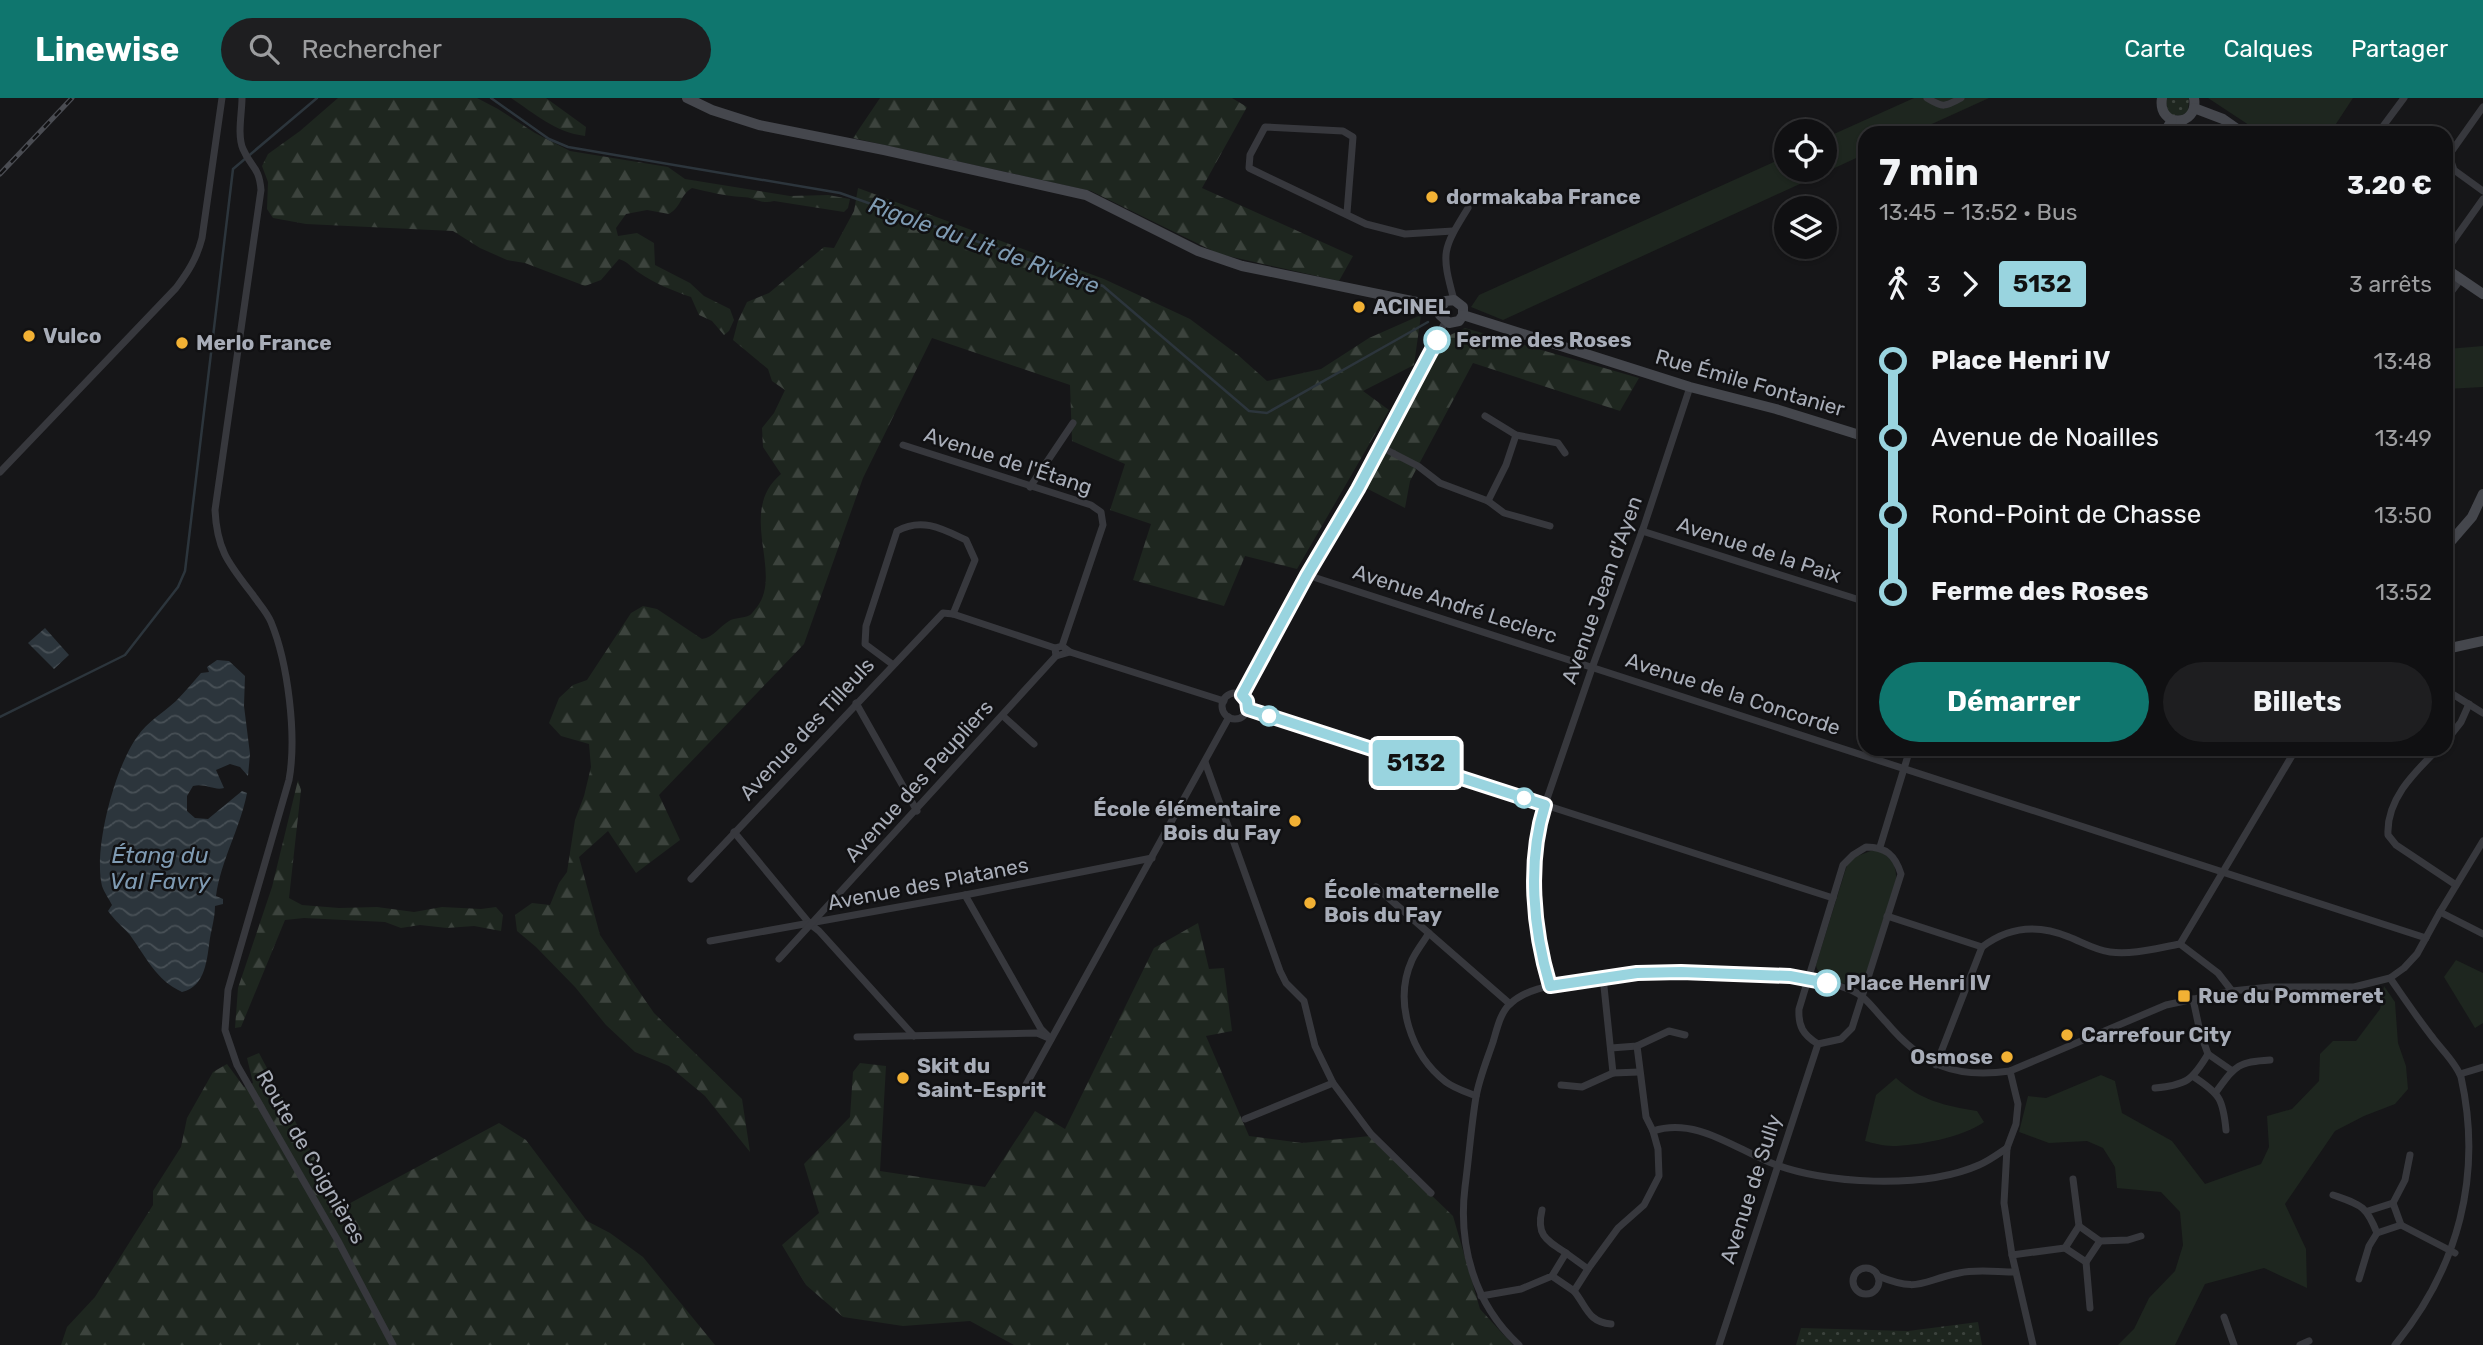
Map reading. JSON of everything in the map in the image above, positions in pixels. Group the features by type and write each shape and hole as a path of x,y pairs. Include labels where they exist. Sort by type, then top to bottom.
{"street":[{"path":"0,472 176,288 188,272 202,238 222,98"},
{"name":"Route de Coignières","path":"242,98 243,150 260,174 261,190 215,510 216,527 223,554 270,620 281,653 292,747 289,780 226,1004 225,1030 237,1065 338,1241 393,1345"},
{"path":"687,98 712,110 759,125 884,149 1086,195 1198,251 1242,266 1441,307"},
{"path":"1927,98 1937,105 1947,106 1961,98"},
{"path":"2162,98 2163,112 2172,120 2188,118 2194,103 2232,126"},
{"path":"2383,126 2404,98"},
{"path":"2453,148 2483,107"},
{"path":"2168,126 2172,120"},
{"path":"1347,213 1353,137 1343,131 1265,127 1250,155 1249,168 1366,224 1405,234 1454,231"},
{"path":"2453,168 2483,191"},
{"path":"2453,241 2483,199"},
{"path":"1454,300 1446,301 1441,307 1440,315 1445,321 1456,323 1463,315 1463,307 1454,300 1445,261 1446,248 1468,208"},
{"path":"2453,274 2483,294"},
{"path":"2453,290 2461,279"},
{"name":"Rue Émile Fontanier","path":"1463,315 1690,387 1776,409 1858,435"},
{"path":"1242,695 1381,447 1445,321"},
{"name":"Avenue Jean d'Ayen","path":"1550,986 1540,946 1534,879 1537,839 1545,805 1690,387"},
{"path":"1485,416 1516,435 1558,443 1566,453"},
{"path":"1030,487 1073,423"},
{"path":"1488,501 1506,464 1516,435"},
{"name":"Avenue de l'Étang","path":"902,445 1091,505 1101,512 1102,525 1058,650"},
{"path":"1381,447 1418,466 1440,483 1488,501 1504,513 1550,526"},
{"path":"2453,539 2472,517 2483,494"},
{"path":"892,664 865,644 866,626 897,531 908,525 933,524 967,540 975,559 953,614 1058,650 1224,701"},
{"name":"Avenue de la Paix","path":"1642,531 1858,599"},
{"name":"Avenue André Leclerc","path":"1307,575 1592,668"},
{"name":"Avenue des Tilleuls","path":"691,878 938,616 943,613 953,614"},
{"path":"2453,647 2483,641"},
{"name":"Avenue des Peupliers","path":"779,960 1003,716 1058,650"},
{"name":"Avenue de la Concorde","path":"1592,668 1858,753"},
{"path":"2453,694 2483,713"},
{"path":"1229,695 1242,695 1247,701 1248,709 1240,718 1229,717 1224,712 1224,701 1229,695"},
{"path":"856,703 917,811"},
{"path":"2453,731 2469,704"},
{"path":"1248,709 1833,898"},
{"path":"1003,716 1034,744"},
{"path":"1022,1092 1229,717"},
{"name":"Avenue de la Concorde","path":"1867,756 2426,938"},
{"path":"1880,847 1908,756"},
{"path":"2180,944 2292,756"},
{"path":"2431,756 2403,786 2394,804 2388,835 2396,845 2456,885"},
{"path":"1205,762 1280,971 1286,983 1304,1001 1315,1046 1334,1083 1371,1134 1431,1193"},
{"path":"734,832 810,924 914,1036"},
{"path":"1518,1345 1497,1321 1481,1296 1468,1260 1463,1225 1464,1200 1476,1096 1500,1019 1510,1004 1536,989 1637,973 1681,972 1808,979 1852,990 1862,996 1900,1040 1936,1065 1966,1073 2010,1071 2123,1022 2193,999 2270,987 2354,987 2390,978 2411,961 2483,841"},
{"path":"1866,847 1880,847 1891,854 1901,874 1852,1028 1841,1039 1818,1044 1808,1038 1801,1029 1799,1009 1843,865 1866,847"},
{"name":"Avenue des Platanes","path":"710,941 1152,859"},
{"path":"1376,887 1510,1004"},
{"path":"965,895 1041,1029 1051,1038"},
{"path":"2440,912 2483,934"},
{"path":"1887,916 1982,947"},
{"path":"1936,1065 1982,947 1996,937 2031,928 2049,930 2110,952 2147,950 2180,944 2218,973 2232,991"},
{"path":"1429,933 1412,960 1403,989 1406,1022 1426,1065 1448,1084 1476,1096"},
{"path":"1603,977 1613,1073"},
{"path":"2390,978 2460,1074 2474,1116 2478,1141"},
{"path":"2193,999 2208,1055 2231,1070"},
{"path":"1611,1048 1637,1046 1669,1031 1685,1035"},
{"path":"857,1037 1037,1033 1051,1038"},
{"name":"Avenue de Sully","path":"1719,1345 1818,1044"},
{"path":"1574,1291 1618,1228 1644,1205 1658,1176 1658,1149 1646,1117 1637,1046"},
{"path":"2155,1088 2179,1085 2194,1077 2208,1055"},
{"path":"2216,1091 2231,1070 2245,1062 2270,1060"},
{"path":"2460,1074 2483,1067"},
{"path":"2010,1071 2018,1104 2016,1124 2007,1148 2004,1203 2015,1272 2033,1345"},
{"path":"1561,1085 1582,1087 1613,1073 1639,1072"},
{"path":"2194,1077 2216,1091 2224,1107 2226,1130"},
{"path":"1245,1119 1334,1083"},
{"path":"1653,1131 1667,1126 1694,1129 1777,1165 1827,1176 1891,1181 1968,1169 1982,1164 2007,1148"},
{"path":"2368,1211 2393,1203 2405,1180 2410,1155"},
{"path":"2065,1248 2079,1226 2073,1179"},
{"path":"2395,1345 2433,1296 2455,1253 2470,1212 2477,1180"},
{"path":"2333,1195 2368,1211 2376,1233"},
{"path":"2393,1203 2401,1225 2455,1253"},
{"path":"1542,1210 1539,1223 1545,1240 1588,1269"},
{"path":"2360,1279 2369,1246 2376,1233 2401,1225"},
{"path":"2079,1226 2100,1241 2128,1240 2141,1236"},
{"path":"2090,1308 2086,1262 2100,1241"},
{"path":"2012,1255 2065,1248 2086,1262"},
{"path":"1481,1296 1521,1289 1552,1276 1566,1253"},
{"path":"1878,1276 1898,1284 1922,1285 1960,1272 2015,1272"},
{"path":"1552,1276 1574,1291 1591,1316 1600,1323 1611,1324"},
{"path":"2224,1318 2234,1345"},
{"path":"2301,1345 2309,1341"}],"green space":[{"path":"338,98 477,98 570,151 668,167 685,179 790,196 828,195 850,199 844,212 692,188 669,214 647,210 626,214 616,228 618,236 637,233 654,243 655,265 690,283 704,296 730,309 734,320 724,335 712,321 699,315 691,297 650,280 619,259 601,280 585,286 525,263 507,260 480,248 453,231 306,224 273,218 267,209 268,182 262,166 268,154"},
{"path":"511,98 546,98 586,127 585,136 564,131"},
{"path":"880,98 1232,98 1247,107 1202,188 1353,256 1339,281 1219,254 1091,191 853,138"},
{"path":"1914,98 1989,98 1927,126 1858,126 1858,157 1837,167 1837,133"},
{"path":"2165,98 2189,98 2188,111 2181,116 2169,114"},
{"path":"2208,98 2353,98 2335,126 2250,126"},
{"path":"1774,162 1774,182 1804,182 1503,320 1471,307 1479,295"},
{"path":"858,188 1104,279 1190,319 1267,381 1321,369 1369,338 1421,315 1414,365 1363,391 1389,410 1297,569 1245,556 1224,606 1133,580 1151,524 1110,510 1125,464 1072,441 1070,385 932,338 863,478 804,644 659,795 680,840 636,873 608,831 579,857 600,935 654,1013 742,1099 750,1152 705,1096 669,1066 635,1052 606,1025 575,987 517,931 515,915 532,903 550,905 567,872 575,820 591,767 589,744 561,736 549,723 559,698 573,685 587,680 631,613 643,606 657,609 702,639 731,620 751,615 764,593 766,577 762,506 768,489 781,474 763,447 762,428 774,413 785,390 772,381 768,369 733,340 747,302 769,293 824,247 834,248 854,211"},
{"path":"1465,328 1639,378 1620,411 1473,363 1410,481 1405,508 1364,487 1446,337"},
{"path":"2483,346 2483,387 2453,389 2453,348"},
{"path":"298,780 301,790 289,898 302,905 377,907 414,912 442,907 496,907 503,915 501,931 474,926 447,928 420,925 401,928 385,922 304,918 285,920 241,1027 235,1028 238,988 272,887"},
{"path":"1873,850 1891,860 1896,880 1864,981 1852,984 1836,982 1822,975 1816,965 1847,865 1855,857"},
{"path":"1198,923 1209,969 1224,968 1232,1031 1206,1036 1249,1136 1302,1143 1370,1136 1453,1216 1480,1309 1513,1345 1014,1345 970,1321 903,1326 843,1317 806,1285 782,1245 819,1213 804,1164 850,1117 853,1072 860,1063 886,1066 880,1171 985,1187 1035,1111 1065,1129 1154,948"},
{"path":"2456,960 2483,973 2483,1023 2475,1028 2444,977"},
{"path":"2384,986 2395,1002 2398,1043 2406,1066 2408,1089 2395,1104 2335,1131 2285,1204 2306,1249 2307,1288 2264,1268 2205,1284 2175,1345 2118,1345 2134,1329 2149,1298 2175,1271 2183,1245 2180,1212 2161,1192 2117,1188 2115,1167 2103,1148 2087,1141 2049,1143 2019,1132 2028,1096 2046,1098 2101,1075 2115,1081 2122,1113 2172,1141 2205,1184 2261,1164 2269,1147 2267,1116 2292,1109 2319,1081 2320,1054 2333,1041 2356,1041 2380,1009"},
{"path":"259,1053 341,1208 499,1123 526,1140 587,1221 610,1233 643,1257 715,1345 61,1345 67,1327 95,1297 153,1205 153,1191 181,1147 187,1118 213,1072 227,1064 244,1087 253,1083 247,1058"},
{"path":"1896,1078 1914,1092 1934,1101 1977,1111 1984,1122 1965,1132 1927,1142 1892,1146 1865,1141 1876,1095"},
{"path":"1978,1322 1982,1345 1796,1345 1801,1328 1908,1331"}],"water":[{"path":"45,628 69,655 54,669 28,643"},
{"name":"Étang du Val Favry","path":"217,660 229,661 245,676 244,706 250,754 248,776 240,767 230,764 216,770 224,788 193,786 187,796 187,811 195,818 208,819 242,791 247,793 218,883 216,896 223,899 223,904 215,906 204,971 196,984 182,992 158,974 130,935 108,911 112,905 102,886 100,870 103,831 121,768 141,731 176,701 201,673 209,672 207,667"}],"waterway":[{"name":"Rigole du Lit de Rivière","path":"0,717 125,655 178,587 185,571 233,169 317,98"},
{"name":"Rigole du Lit de Rivière","path":"491,98 549,139 568,147 840,193 1103,286 1249,411 1267,413 1428,322"}],"railway":[{"path":"0,174 72,98"}],"bus line":[{"name":"5132","path":"1437,340 1358,489 1307,575 1242,695 1247,701 1248,709 1545,805 1540,819 1534,879 1540,946 1550,986 1637,973 1681,972 1790,976 1827,983"}],"place":[{"name":"dormakaba France","path":"1432,197"},
{"name":"ACINEL","path":"1359,307"},
{"name":"Vulco","path":"29,336"},
{"name":"Ferme des Roses","path":"1437,340"},
{"name":"Merlo France","path":"182,343"},
{"name":"École élémentaire Bois du Fay","path":"1295,821"},
{"name":"École maternelle Bois du Fay","path":"1310,903"},
{"name":"Place Henri IV","path":"1827,983"},
{"name":"Rue du Pommeret","path":"2184,996"},
{"name":"Carrefour City","path":"2067,1035"},
{"name":"Osmose","path":"2007,1057"},
{"name":"Skit du Saint-Esprit","path":"903,1078"}]}
